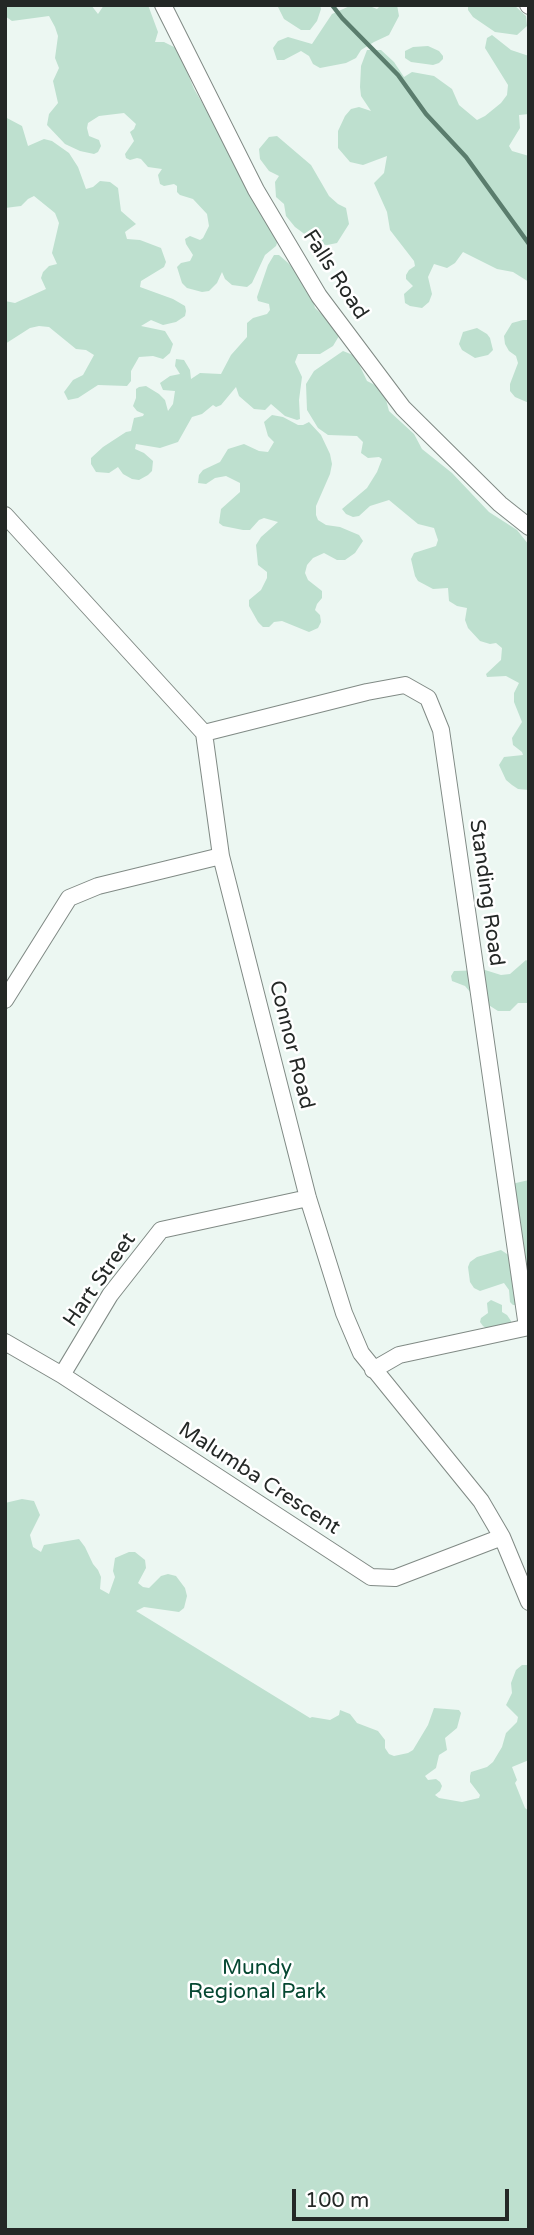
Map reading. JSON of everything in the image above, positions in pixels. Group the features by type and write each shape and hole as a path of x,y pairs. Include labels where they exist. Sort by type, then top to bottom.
{"street":[{"name":"Falls Road","path":"163,5 256,190 319,296 403,408 500,504 529,527"},
{"path":"5,515 204,733"},
{"name":"Standing Road","path":"204,733 405,685 428,698 441,730 528,1327"},
{"name":"Connor Road","path":"204,733 221,856 308,1198 344,1313 360,1353 481,1501 502,1537 529,1602"},
{"path":"5,1000 69,898 99,886 221,856"},
{"name":"Hart Street","path":"62,1375 110,1295 161,1230 308,1198"},
{"path":"373,1370 399,1355 528,1327"},
{"name":"Malumba Crescent","path":"5,1342 62,1375 370,1577 395,1578 502,1537"}],"green space":[{"path":"5,5 91,5 98,14 104,5 148,5 158,32 155,42 164,42 178,49 194,89 219,131 251,196 278,240 276,246 265,255 252,283 247,287 232,285 222,272 209,291 187,288 182,283 177,267 190,261 193,255 185,239 190,236 200,240 203,238 209,226 207,214 193,199 180,195 174,184 160,184 158,175 162,169 148,167 141,159 126,158 125,154 134,141 130,132 136,124 124,113 99,116 88,123 89,136 99,140 101,146 98,152 94,154 80,151 65,144 47,125 49,114 58,103 53,81 59,68 55,58 58,36 55,27 49,16 12,21 5,16"},
{"path":"277,5 320,5 321,9 310,30 301,30 284,19"},
{"path":"352,5 367,5 377,9 381,5 397,5 399,16 389,35 361,50 356,58 346,63 320,68 301,51 284,60 277,60 273,48 278,41 288,37 312,44 332,14"},
{"path":"468,5 514,5 526,16 527,26 517,35 495,32 473,17"},
{"path":"492,35 511,50 529,56 529,114 519,115 520,128 509,146 512,151 529,156 529,282 513,272 497,269 463,252 455,263 447,268 434,264 428,277 432,294 429,302 422,308 410,306 405,303 404,294 413,286 406,279 406,275 415,266 414,261 390,230 387,212 374,183 384,173 387,156 363,165 350,162 338,148 338,131 351,109 359,107 371,111 361,96 360,87 361,66 367,50 381,50 394,62 404,77 412,72 434,76 452,89 459,105 477,120 485,116 507,95 508,85 485,48 487,38"},
{"path":"428,46 443,56 439,63 433,65 411,62 405,58 405,51 413,47"},
{"path":"5,117 22,126 28,146 44,139 52,141 69,153 78,167 86,189 100,181 110,182 118,188 121,211 136,224 125,232 127,239 140,240 161,248 166,262 164,267 141,281 140,287 185,306 185,316 176,322 163,325 151,320 141,326 165,331 173,344 170,353 163,359 153,356 139,357 127,386 98,385 78,398 68,400 64,392 73,380 83,375 94,355 86,350 76,349 49,327 30,328 5,344 5,301 15,303 46,289 41,278 49,266 57,264 52,253 59,223 55,213 34,196 21,206 5,208"},
{"path":"277,136 311,165 329,196 346,208 349,224 337,243 318,244 295,227 286,216 284,204 276,197 275,182 279,176 269,171 260,159 259,149 269,137"},
{"path":"274,255 279,255 308,282 315,308 329,321 339,336 333,346 320,354 298,354 295,362 302,377 300,419 285,416 271,404 265,410 254,409 239,396 236,387 221,405 213,405 202,414 192,417 178,442 160,448 136,444 135,449 153,461 152,471 148,475 139,480 132,479 118,467 109,473 96,472 91,458 103,447 131,431 134,418 144,414 133,406 136,389 146,386 159,394 165,400 168,411 173,404 175,391 163,390 160,383 170,376 180,374 175,366 176,359 184,360 190,370 191,379 200,373 221,374 231,355 247,337 247,323 270,310 269,304 258,301 257,297"},
{"path":"529,320 529,403 515,397 510,391 518,363 516,356 505,344 504,336 512,323"},
{"path":"477,328 490,338 493,350 488,355 475,358 462,350 459,344 463,332"},
{"path":"343,351 353,355 367,381 385,396 389,411 414,434 422,449 452,473 489,512 517,530 529,545 529,790 518,789 506,780 499,765 504,757 523,755 513,745 512,738 522,722 514,702 514,693 519,683 506,676 487,677 486,674 501,660 502,648 496,643 480,641 468,628 465,620 467,608 449,601 448,588 433,589 418,581 415,576 411,559 414,553 436,546 438,540 434,528 418,524 389,500 370,506 359,516 353,517 342,509 367,488 382,459 368,458 361,453 363,442 357,436 328,435 318,428 307,410 306,384 314,371"},
{"path":"272,415 298,425 309,422 321,435 332,464 316,506 316,515 318,520 326,525 340,527 359,535 363,541 355,553 345,560 337,560 324,553 313,558 307,565 305,573 308,580 322,591 322,598 315,610 320,615 321,622 318,628 309,632 282,621 263,627 249,606 249,600 261,590 267,578 267,572 258,565 256,545 278,522 264,518 250,530 223,526 219,523 221,509 240,492 240,483 226,476 215,478 206,484 198,483 203,470 220,462 228,449 244,444 268,452 274,442 268,436 264,422"},
{"path":"526,960 529,962 529,1003 518,1003 510,1011 498,1011 477,1000 465,986 452,981 454,971 485,970 501,975 510,974"},
{"path":"529,1180 529,1327 507,1185"},
{"path":"501,1250 510,1256 517,1305 510,1302 509,1290 504,1283 480,1291 470,1282 470,1262 477,1257"},
{"path":"491,1300 502,1305 502,1312 507,1315 511,1325 489,1330 483,1326 481,1318 488,1313 487,1303"},
{"name":"Mundy Regional Park","path":"22,1499 34,1501 40,1515 30,1535 33,1547 41,1552 44,1545 79,1539 101,1577 100,1589 109,1594 115,1577 115,1558 129,1552 135,1552 145,1560 146,1568 138,1583 143,1587 149,1588 161,1576 176,1576 185,1588 187,1596 184,1608 179,1612 144,1607 136,1611 310,1718 330,1720 339,1715 340,1710 350,1714 357,1723 378,1731 385,1740 385,1748 394,1756 413,1750 428,1725 434,1708 459,1710 461,1713 457,1728 445,1738 447,1750 439,1755 436,1768 425,1776 428,1780 436,1779 440,1782 442,1786 435,1795 439,1798 462,1802 479,1798 480,1795 470,1782 471,1772 493,1762 506,1733 517,1722 518,1717 506,1705 512,1693 511,1683 516,1670 522,1665 529,1665 529,1760 512,1767 517,1780 515,1783 525,1808 529,1811 529,2230 5,2230 5,1503"}],"waterway":[{"path":"332,5 398,75 426,114 466,157 529,244"}]}
